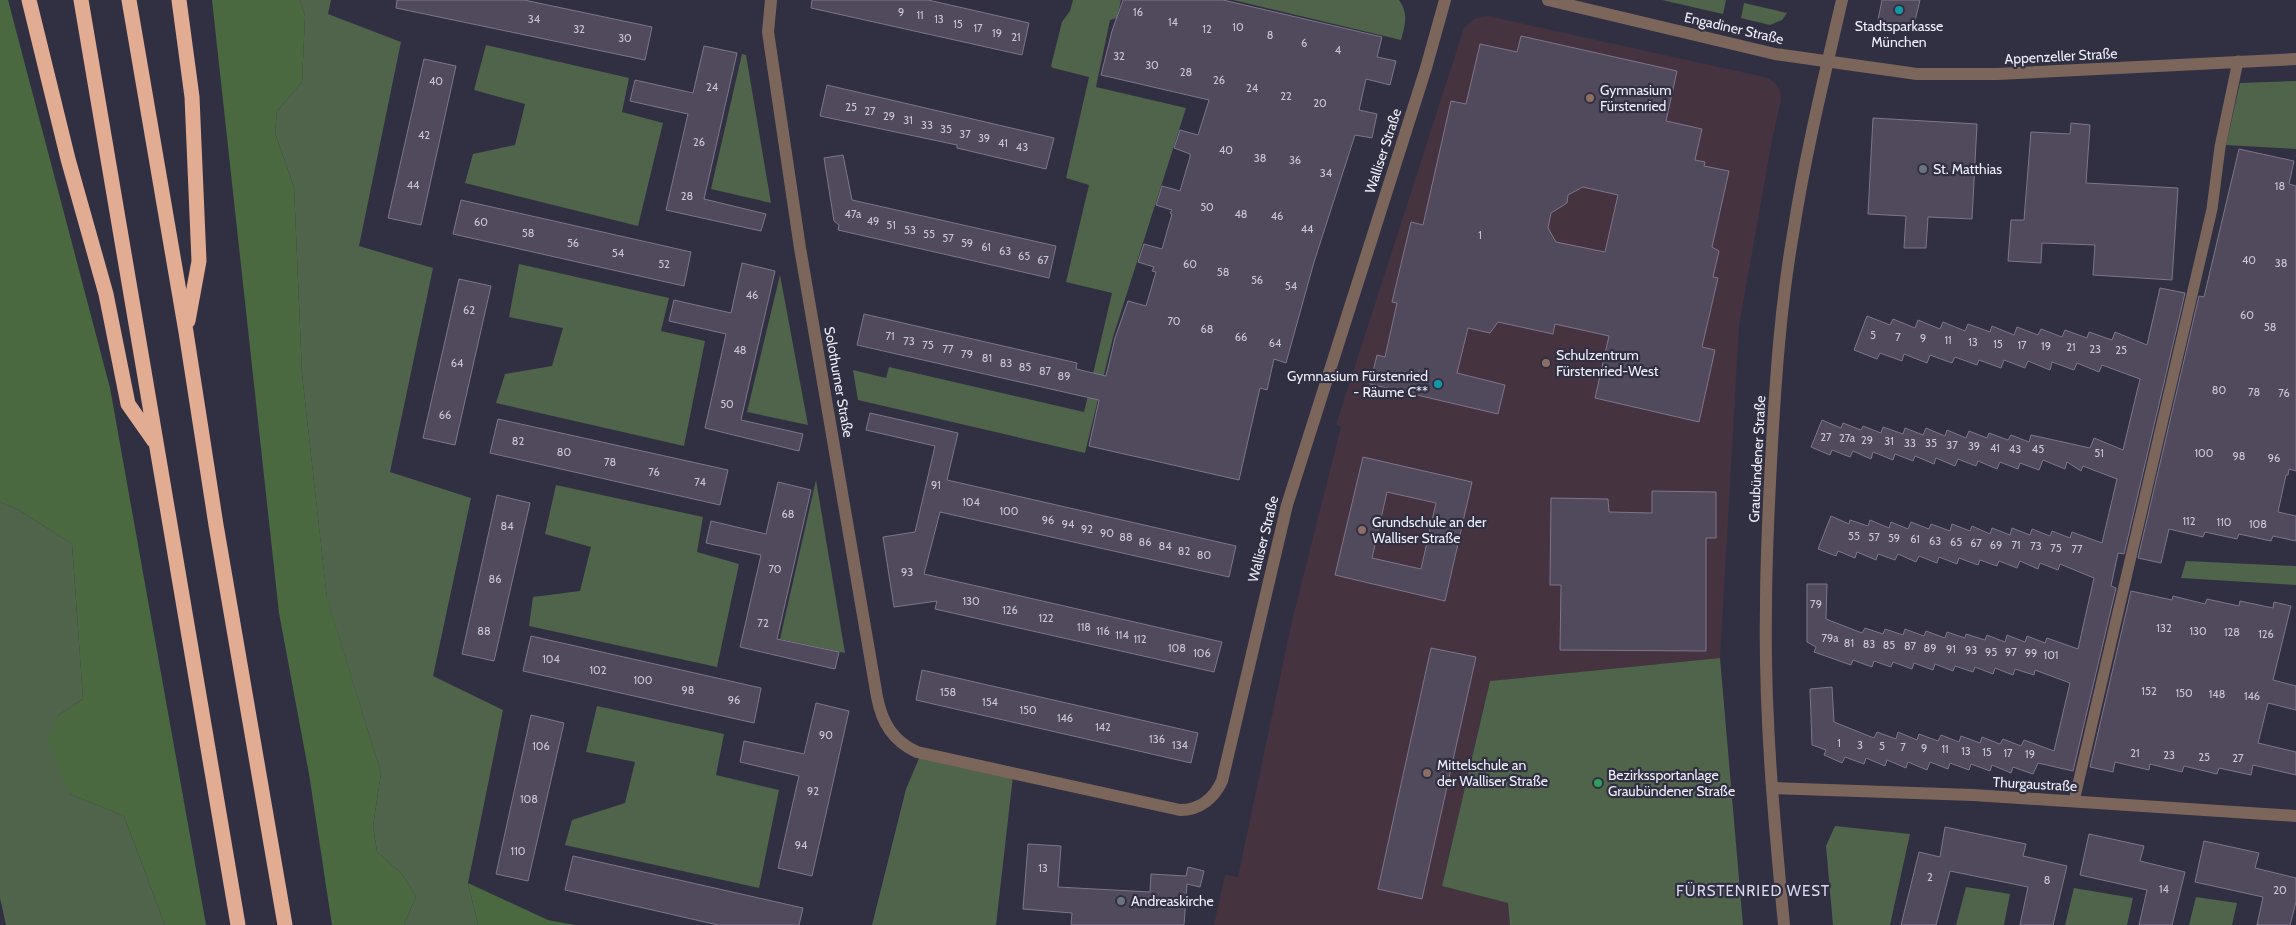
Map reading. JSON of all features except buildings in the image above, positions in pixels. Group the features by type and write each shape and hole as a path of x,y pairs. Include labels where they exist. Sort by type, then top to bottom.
{"highway":[{"path":"29,0 61,130 106,294 128,404 157,444"},
{"path":"81,0 238,925"},
{"path":"129,0 186,332 216,525 285,925"},
{"path":"179,0 192,97 199,261 186,332"}],"street":[{"name":"Solothurner Straße","path":"771,0 768,32 796,226 879,707 886,727 896,738 917,752"},
{"name":"Walliser Straße","path":"917,752 1173,810 1188,810 1198,807 1207,802 1219,788 1287,505 1426,68 1445,0"},
{"name":"Engadiner Straße","path":"1548,0 1775,54 1827,62"},
{"name":"Graubündener Straße","path":"1784,925 1772,788 1766,608 1775,382 1792,236 1827,62 1842,0"},
{"name":"Appenzeller Straße","path":"1827,62 1901,73 1956,76 2296,58"},
{"name":"Thurgaustraße","path":"1772,788 2074,801 2296,816"}],"lane":[{"path":"2074,801 2212,209 2220,148 2238,61"}],"shaded area":[{"name":"Schulzentrum Fürstenried-West","path":"1488,16 1768,78 1780,90 1781,100 1772,140 1739,326 1720,658 1490,681 1442,886 1508,903 1510,925 1214,925 1225,875 1238,877 1292,621 1341,427 1336,425 1464,28 1474,19"}],"green space":[{"path":"0,0 8,0 110,388 206,925 165,925 124,816 70,794 47,742 57,716 83,699 72,544 19,510 0,502"},
{"path":"212,0 300,0 305,16 302,82 277,111 275,133 294,187 302,374 327,598 381,773 373,826 377,852 401,873 416,896 404,925 332,925 309,774 279,613"},
{"path":"300,0 331,0 328,14 401,42 359,246 433,268 390,472 471,498 433,676 503,710 468,883 478,925 404,925 416,896 401,873 377,852 373,826 381,773 327,599 302,374 294,187 275,133 277,111 302,82 305,16"},
{"path":"1073,0 1121,0 1117,18 1110,20 1096,87 1186,108 1113,337 1085,453 858,400 853,370 886,378 889,367 1084,412 1112,293 1066,282 1089,185 1066,178 1089,77 1051,66 1062,22 1070,11"},
{"path":"1233,0 1399,0 1404,10 1405,24 1401,40"},
{"path":"1662,0 1726,0 1723,14"},
{"path":"1744,3 1787,13 1782,20 1770,25 1741,18"},
{"path":"486,45 629,78 622,112 663,123 638,226 465,183 473,154 515,145 525,104 474,90"},
{"path":"742,54 746,55 771,203 711,189"},
{"path":"2296,81 2296,149 2226,145 2240,83"},
{"path":"519,264 669,298 661,331 705,341 684,446 496,403 505,374 552,366 563,328 509,317"},
{"path":"780,275 808,425 747,412"},
{"path":"816,480 845,653 780,639"},
{"path":"556,485 703,517 697,552 739,564 717,667 529,626 533,597 580,591 591,547 545,534"},
{"path":"0,502 19,510 72,544 83,699 57,716 70,794 124,816 165,925 6,925 0,898"},
{"path":"2186,561 2296,566 2296,585 2181,578"},
{"name":"Bezirkssportanlage Graubündener Straße","path":"1720,658 1743,925 1510,925 1508,903 1442,886 1490,681"},
{"path":"597,706 724,734 716,775 779,790 759,888 565,845 572,820 625,803 635,762 586,752"},
{"path":"920,756 1013,776 996,925 872,925 906,789"},
{"path":"1835,826 1910,834 1890,925 1833,925 1826,846"},
{"path":"468,883 548,920 575,925 478,925"},
{"path":"1966,887 2010,894 2004,925 1956,925"},
{"path":"2074,888 2133,898 2127,925 2065,925"},
{"path":"2196,897 2237,903 2232,925 2189,925"}],"place":[{"name":"Stadtsparkasse München","path":"1899,10"},
{"name":"Gymnasium Fürstenried","path":"1590,98"},
{"name":"St. Matthias","path":"1923,169"},
{"name":"Schulzentrum Fürstenried-West","path":"1546,363"},
{"name":"Gymnasium Fürstenried - Räume C**","path":"1438,384"},
{"name":"Grundschule an der Walliser Straße","path":"1362,530"},
{"name":"Mittelschule an der Walliser Straße","path":"1427,773"},
{"name":"Bezirkssportanlage Graubündener Straße","path":"1598,783"},
{"name":"Andreaskirche","path":"1121,901"}],"district":[{"name":"FÜRSTENRIED WEST","path":"1753,891"}]}
